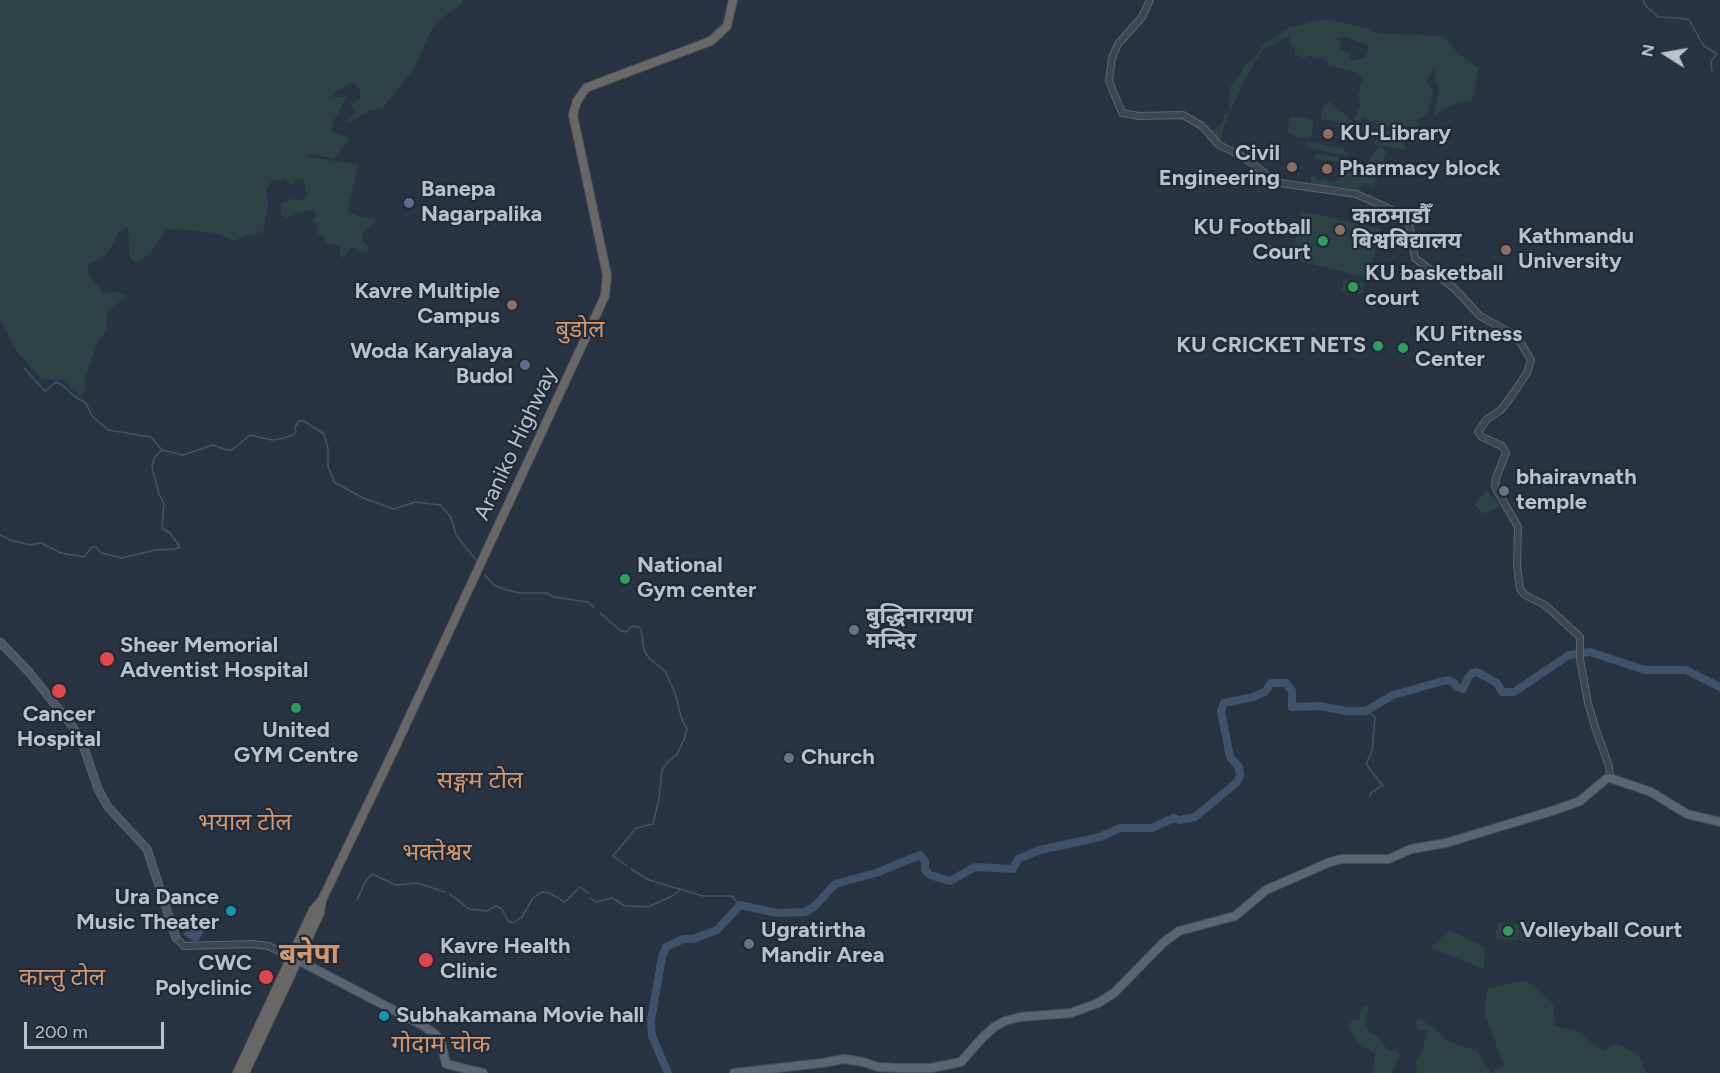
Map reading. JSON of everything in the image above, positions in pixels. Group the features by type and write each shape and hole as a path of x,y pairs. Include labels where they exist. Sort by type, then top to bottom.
{"highway":[{"name":"Araniko Highway","path":"237,1073 294,958 320,913 322,900 604,296 607,275 573,115 577,101 586,88 711,41 727,26 732,0"},
{"name":"Araniko Highway","path":"245,1073 294,958"}],"main road":[{"path":"1,645 35,679 73,727 83,745 98,789 108,807 147,849 176,938"},
{"path":"734,1073 822,1064 844,1059 878,1067 899,1068 931,1068 961,1062 994,1027 1020,1017 1071,1013 1098,1003 1114,993 1163,943 1179,932 1235,915 1266,890 1320,866 1342,859 1389,859 1411,849 1446,843 1555,810 1580,801 1602,780 1610,778 1651,792 1687,814 1720,822"},
{"path":"294,958 424,1026 441,1042 446,1064 483,1073"}],"street":[{"path":"1150,0 1142,17 1118,44 1112,58 1109,81 1122,113 1131,116 1172,114 1186,116 1202,126 1222,147 1240,155 1278,184 1356,194 1399,213 1409,223 1415,258 1455,289 1480,316 1519,340 1531,360 1529,370 1510,398 1501,410 1487,419 1478,433 1487,440 1502,446 1506,453 1496,478 1495,487 1518,526 1517,564 1520,589 1525,595 1545,605 1579,639 1588,703 1594,727 1610,766 1610,778"},
{"path":"176,938 184,946 253,944 268,946 294,958"}],"green space":[{"path":"0,0 463,0 462,4 435,23 415,67 383,108 369,111 350,122 346,121 355,112 351,105 360,98 360,89 352,82 333,93 332,97 347,97 333,122 331,131 349,138 348,141 333,159 311,154 306,156 358,165 348,212 361,217 377,219 362,234 362,240 369,247 367,253 352,247 343,258 340,255 340,246 325,243 325,237 318,234 317,227 320,224 311,223 316,216 314,210 287,218 281,215 281,204 292,199 303,200 307,195 304,181 300,178 296,179 294,184 290,184 285,179 272,181 266,189 268,205 263,232 234,241 215,233 164,228 163,234 151,252 138,263 130,259 128,227 119,232 107,254 88,266 88,273 104,294 120,292 127,296 107,312 106,331 99,340 85,377 86,390 79,397 65,381 42,379 16,351 0,319"},
{"path":"1325,19 1371,29 1374,33 1443,36 1458,53 1479,68 1472,101 1451,105 1434,116 1439,88 1434,79 1437,74 1433,69 1427,81 1433,91 1428,114 1416,121 1420,127 1381,126 1364,118 1359,122 1354,119 1360,105 1358,94 1363,78 1355,72 1327,65 1328,61 1324,58 1313,58 1308,55 1301,58 1295,55 1295,48 1291,47 1289,37 1262,50 1242,85 1225,123 1220,142 1215,139 1210,131 1222,124 1224,114 1229,113 1230,87 1240,75 1245,64 1256,57 1261,46 1288,28","holes":["1344,36 1369,46 1366,57 1350,61 1350,53 1340,49 1341,41 1333,39"]},
{"path":"1329,101 1353,121 1347,127 1330,120 1321,120 1323,106"},
{"path":"1290,117 1303,117 1314,121 1311,138 1297,137 1287,133"},
{"path":"1389,131 1401,136 1405,150 1381,146 1386,151 1377,179 1372,186 1362,185 1357,192 1352,189 1311,184 1311,174 1322,181 1322,178 1333,183 1339,180 1343,165 1338,162 1314,159 1315,153 1345,158 1349,169 1353,171 1361,169 1380,146 1374,144 1378,136"},
{"path":"1306,141 1340,148 1341,146 1349,155 1307,147"},
{"path":"1301,211 1381,229 1368,278 1291,259"},
{"name":"KU basketball court","path":"1343,280 1364,283 1362,294 1342,291"},
{"path":"1486,490 1500,506 1485,514 1474,505"},
{"path":"1522,921 1534,923 1531,942 1519,940"},
{"name":"Volleyball Court","path":"1498,922 1520,925 1518,941 1495,938"},
{"path":"1449,930 1485,947 1484,967 1481,968 1430,948"},
{"path":"1526,980 1553,1003 1555,1026 1577,1031 1603,1051 1616,1043 1638,1054 1646,1073 1491,1073 1504,1065 1484,1013 1487,989"},
{"path":"1366,1005 1369,1009 1365,1024 1369,1032 1376,1035 1388,1050 1396,1049 1400,1055 1392,1073 1373,1073 1375,1053 1361,1046 1347,1026 1353,1020 1359,1020 1360,1011"},
{"path":"1417,1019 1422,1019 1432,1026 1446,1040 1477,1051 1491,1073 1417,1073 1416,1061 1423,1050 1427,1030 1419,1030 1415,1024"}],"water":[{"path":"1267,244 1282,247 1284,254 1277,259 1269,258 1264,251"},
{"path":"197,915 209,923 198,941 195,942 183,935"}],"waterway":[{"path":"1643,0 1658,17 1689,20 1704,46 1717,54 1711,61 1712,72"},
{"path":"24,368 45,391 56,382 64,386 86,403 92,416 108,430 151,437 162,450 183,455 213,445 232,450 250,435 272,440 284,438 293,435 299,421 304,421 324,434 328,448 328,466 334,482 363,498 394,509 415,502 440,505 451,517 456,535 476,560"},
{"path":"0,535 30,545 41,543 61,553 84,557 92,547 96,547 101,553 121,558 180,547 170,533 162,528 164,503 159,494 152,467 154,458 162,450"},
{"path":"485,575 494,585 503,589 520,593 547,593 554,597 588,602 594,607"},
{"path":"600,613 621,631 626,632 632,626 641,629 644,650 649,658 665,671 687,728 677,754 662,770 659,799 653,824 636,828 613,856 626,865"},
{"path":"668,1073 652,1036 651,1020 662,957 666,947 684,939 693,939 717,930 740,905 777,913 805,912 814,907 835,884 876,873 920,855 925,861 925,870 930,875 950,881 975,867 1013,869 1018,859 1040,850 1100,837 1120,828 1152,828 1174,818 1179,820 1195,817 1236,783 1240,776 1239,767 1230,757 1221,711 1224,703 1265,692 1271,683 1286,683 1292,691 1292,707 1320,706 1346,711 1366,711 1393,695 1447,680 1463,689 1472,673 1477,672 1497,683 1502,692 1514,692 1569,655 1590,652 1645,670 1686,670 1720,687"},
{"path":"1366,711 1375,717 1372,751 1366,764 1383,786"},
{"path":"1370,797 1371,793 1381,786"},
{"path":"631,869 649,880 703,896 732,896 740,905"},
{"path":"357,900 365,882 372,874 396,885 417,883 445,892"},
{"path":"450,894 469,909 487,911 496,906 502,909 508,921 513,923 522,917 533,898 542,892 549,893 565,902 580,887 588,893"},
{"path":"590,898 596,902 612,898 625,906 648,907 674,895 681,889"}],"place":[{"name":"KU-Library","path":"1328,134"},
{"name":"Civil Engineering","path":"1292,167"},
{"name":"Pharmacy block","path":"1327,169"},
{"name":"Banepa Nagarpalika","path":"409,203"},
{"name":"काठमाडौँ बिश्वबिद्यालय","path":"1340,230"},
{"name":"KU Football Court","path":"1323,241"},
{"name":"Kathmandu University","path":"1506,250"},
{"name":"KU basketball court","path":"1353,287"},
{"name":"Kavre Multiple Campus","path":"512,305"},
{"name":"KU CRICKET NETS","path":"1378,346"},
{"name":"KU Fitness Center","path":"1403,348"},
{"name":"Woda Karyalaya Budol","path":"525,365"},
{"name":"bhairavnath temple","path":"1504,491"},
{"name":"National Gym center","path":"625,579"},
{"name":"बुद्धिनारायण मन्दिर","path":"854,630"},
{"name":"Sheer Memorial Adventist Hospital","path":"107,659"},
{"name":"Cancer Hospital","path":"59,691"},
{"name":"United GYM Centre","path":"296,708"},
{"name":"Church","path":"789,758"},
{"name":"Ura Dance Music Theater","path":"231,911"},
{"name":"Volleyball Court","path":"1508,931"},
{"name":"Ugratirtha Mandir Area","path":"749,944"},
{"name":"Kavre Health Clinic","path":"426,960"},
{"name":"CWC Polyclinic","path":"266,977"},
{"name":"Subhakamana Movie hall","path":"384,1016"}],"district":[{"name":"बुडोल","path":"580,330"},
{"name":"सङ्गम टोल","path":"480,781"},
{"name":"भयाल टोल","path":"245,823"},
{"name":"भक्तेश्वर","path":"437,853"},
{"name":"बनेपा","path":"309,955"},
{"name":"कान्तु टोल","path":"62,978"},
{"name":"गाेदाम चाेक","path":"441,1045"}]}
